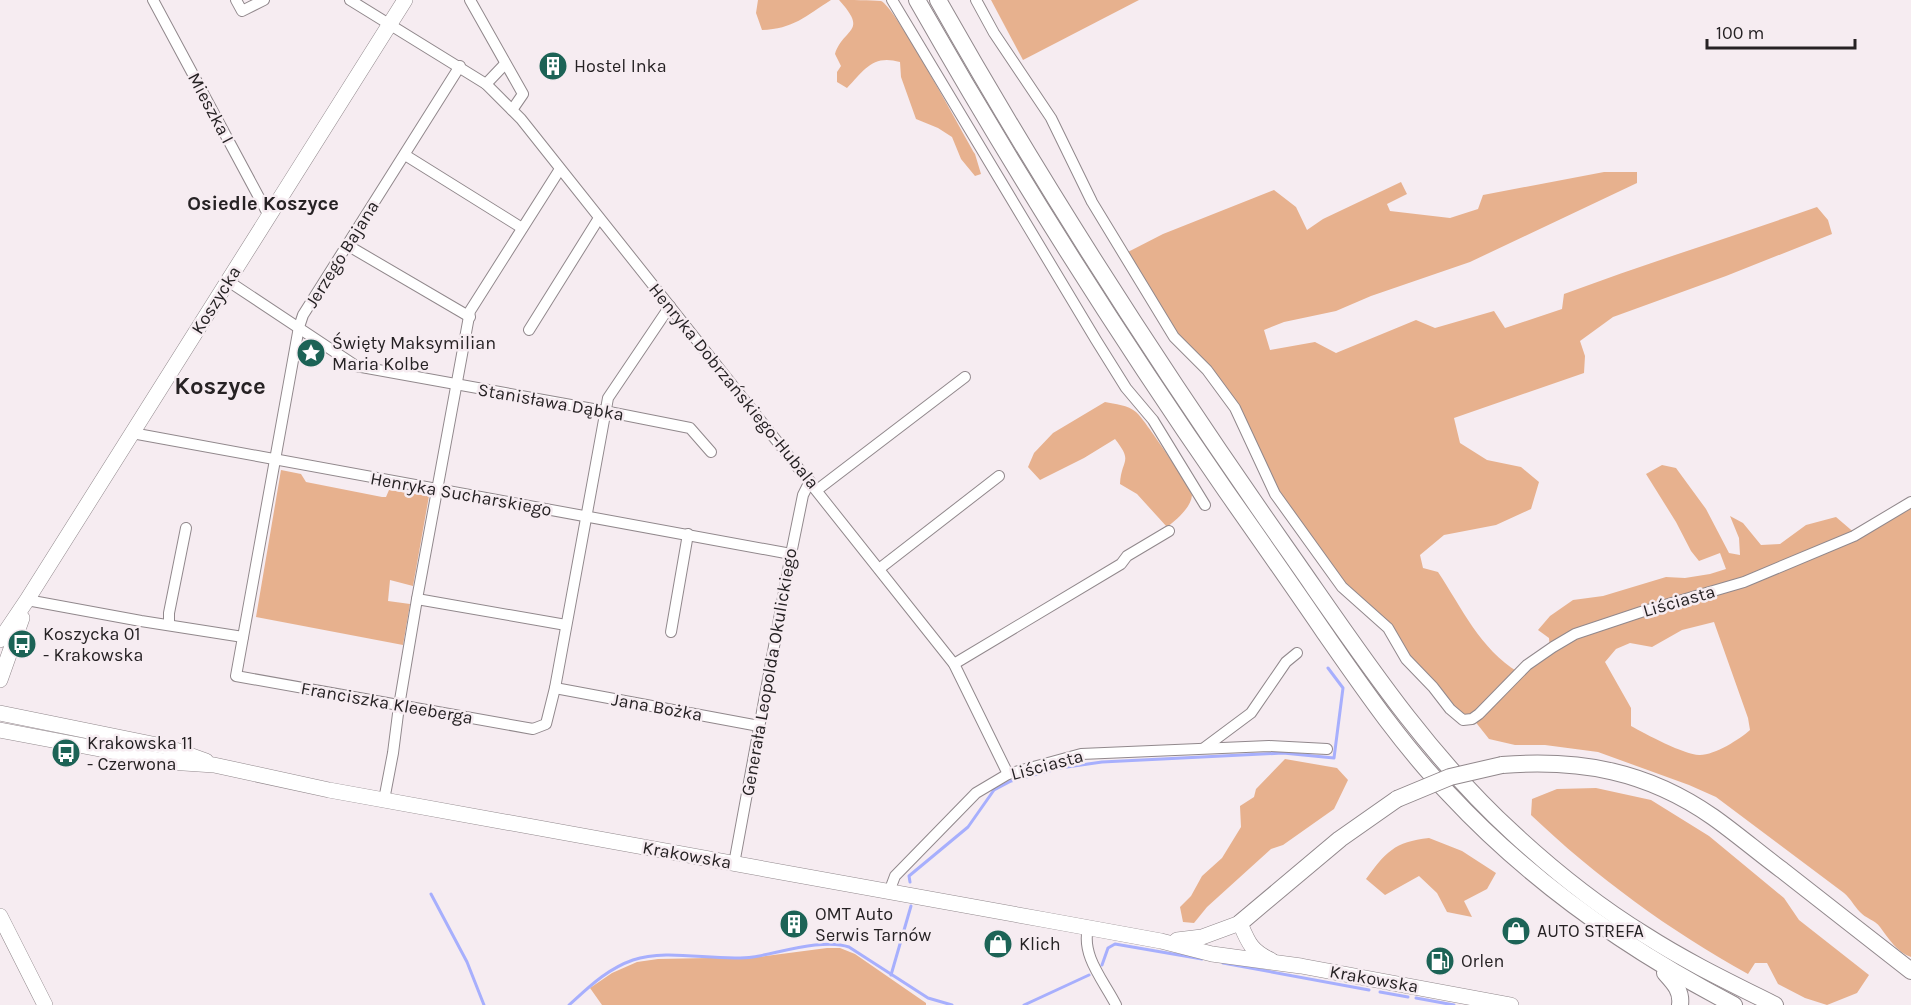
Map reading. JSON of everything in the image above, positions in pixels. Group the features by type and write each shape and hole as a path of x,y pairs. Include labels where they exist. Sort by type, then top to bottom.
{"main road":[{"name":"Koszycka","path":"0,640 405,0"},
{"path":"917,0 1027,188 1131,351 1373,702 1426,769 1493,838 1552,890 1601,927 1644,955 1734,1005"},
{"path":"938,0 1041,178 1169,378 1376,676 1446,765 1514,834 1564,878 1605,908 1684,959 1775,1005"},
{"name":"Koszycka","path":"0,680 27,600"},
{"name":"Krakowska","path":"0,713 166,747 198,757 214,765"},
{"name":"Krakowska","path":"0,730 169,762 214,765 384,800 1161,941 1212,954 1274,961 1511,1005"},
{"path":"1257,960 1247,955 1240,944 1238,935 1240,923 1365,820 1397,799 1450,777 1502,765 1542,763 1582,765 1625,775 1669,792 1713,817 1911,971"},
{"path":"0,915 5,937 45,1005"},
{"name":"Krakowska","path":"1161,941 1202,937 1240,923"},
{"name":"Krakowska","path":"1193,948 1222,941 1240,923"},
{"name":"Krakowska","path":"1240,923 1251,946 1258,954 1274,961"},
{"path":"1644,955 1677,987 1681,996 1680,1005"}],"street":[{"name":"Mieszka I","path":"153,0 269,216"},
{"path":"236,0 242,11 264,0"},
{"name":"Henryka Dobrzańskiego-Hubala","path":"350,0 460,66 486,84 512,110 954,664 1008,774"},
{"path":"470,0 523,94 512,110"},
{"path":"892,0 1096,340 1126,388 1153,420 1205,505"},
{"name":"Liściasta","path":"976,0 994,33 1051,118 1092,202 1174,337 1206,370 1235,408 1275,494 1342,587 1388,628 1406,659 1462,720 1472,719 1479,714 1527,665 1553,646 1575,634 1744,582 1854,536 1911,502"},
{"path":"486,84 505,64"},
{"name":"Jerzego Bajana","path":"276,461 303,315 460,66"},
{"path":"405,155 522,228"},
{"path":"384,800 417,599 470,311 560,169"},
{"path":"529,330 598,218"},
{"path":"347,245 470,317"},
{"name":"Stanisława Dąbka","path":"228,281 356,366 690,428 711,452"},
{"name":"Franciszka Kleeberga","path":"276,461 236,676 399,706 539,728 546,724 555,688 608,398 670,306"},
{"path":"813,486 965,377"},
{"name":"Henryka Sucharskiego","path":"132,433 791,554"},
{"path":"879,569 999,476"},
{"name":"Generała Leopolda Okulickiego","path":"734,864 803,495 813,486"},
{"path":"169,625 169,613 186,528"},
{"path":"954,664 1121,564 1127,556 1168,531"},
{"path":"671,632 688,534"},
{"path":"417,599 566,625"},
{"path":"27,600 243,637"},
{"path":"1203,748 1251,713 1286,662 1297,653"},
{"name":"Jana Bożka","path":"555,688 759,726"},
{"name":"Liściasta","path":"890,892 896,876 976,793 1008,774 1081,754 1269,746 1327,749"},
{"path":"1088,928 1086,938 1089,957 1116,1005"}],"shaded area":[{"path":"758,0 831,0 791,24 762,30 756,13"},
{"path":"839,0 881,1 889,8 975,154 981,174 975,176 961,159 952,137 916,119 901,77 900,62 883,60 876,62 864,70 847,88 837,82 837,72 841,66 835,54 853,24 848,11"},
{"path":"991,0 1139,0 1023,60"},
{"path":"1604,172 1637,172 1637,183 1470,262 1371,296 1336,311 1284,322 1264,330 1270,350 1315,342 1336,353 1416,320 1435,328 1494,311 1505,328 1562,309 1564,294 1817,207 1828,220 1832,234 1613,317 1580,341 1585,356 1584,373 1454,418 1460,443 1487,460 1521,467 1539,482 1531,509 1496,525 1444,535 1420,555 1423,568 1438,572 1482,640 1505,663 1518,672 1550,649 1549,638 1538,630 1550,616 1573,600 1603,596 1666,577 1685,578 1726,569 1720,553 1699,561 1691,551 1646,474 1662,465 1676,468 1706,509 1729,553 1740,555 1739,538 1730,516 1743,523 1761,545 1780,544 1806,525 1836,517 1857,535 1911,504 1911,957 1898,949 1878,925 1862,914 1844,893 1716,797 1598,752 1545,745 1515,745 1489,739 1474,720 1464,724 1390,631 1344,587 1293,518 1242,420 1193,357 1124,254 1163,234 1274,190 1296,207 1307,230 1323,219 1401,182 1407,194 1387,204 1390,211 1450,218 1478,209 1483,195","holes":["1714,622 1748,718 1750,730 1720,749 1700,755 1676,748 1631,726 1631,708 1605,662 1616,649 1630,643 1652,647 1682,630"]},
{"path":"1105,402 1125,406 1136,412 1157,439 1190,490 1192,495 1189,504 1167,527 1137,494 1120,484 1125,457 1115,439 1084,458 1040,480 1028,467 1034,453 1053,433"},
{"path":"281,470 301,474 306,482 382,497 386,497 389,490 429,496 413,586 390,580 388,601 410,604 403,645 256,617"},
{"path":"1285,759 1337,768 1348,780 1334,809 1283,845 1271,849 1207,907 1194,923 1183,922 1180,907 1191,896 1202,876 1222,858 1241,827 1240,806 1254,797 1256,789"},
{"path":"1596,788 1651,800 1709,836 1784,898 1799,920 1869,975 1857,993 1827,1005 1805,998 1778,984 1767,963 1755,963 1748,974 1690,940 1634,901 1581,860 1531,815 1532,799 1557,789"},
{"path":"1429,838 1462,851 1496,873 1487,889 1464,901 1472,917 1447,912 1437,893 1419,876 1385,895 1366,879 1385,855 1392,850 1407,842"},
{"path":"840,948 855,954 926,1005 602,1005 590,988 612,973 637,962 658,959 759,957"}],"waterway":[{"path":"910,882 909,876 968,827 994,790 1011,781 1060,768 1102,762 1283,753 1334,758 1343,688 1328,668"},
{"path":"431,894 467,962 484,1005"},
{"path":"891,975 911,906"},
{"path":"569,1005 599,979 633,960 661,955 753,957 827,944 849,947 928,998 952,1005"},
{"path":"1102,965 1108,948 1115,944 1202,959"},
{"path":"1223,963 1369,990"},
{"path":"1024,1005 1089,975"},
{"path":"1380,992 1408,997"},
{"path":"1416,998 1454,1005"}],"place":[{"name":"Hostel Inka","path":"553,66"},
{"name":"Święty Maksymilian Maria Kolbe","path":"311,353"},
{"name":"Koszycka 01 - Krakowska","path":"22,644"},
{"name":"Krakowska 11 - Czerwona","path":"66,753"},
{"name":"OMT Auto Serwis Tarnów","path":"794,924"},
{"name":"AUTO STREFA","path":"1516,931"},
{"name":"Klich","path":"998,944"},
{"name":"Orlen","path":"1440,961"}],"district":[{"name":"Osiedle Koszyce","path":"263,203"},
{"name":"Koszyce","path":"220,386"}]}
